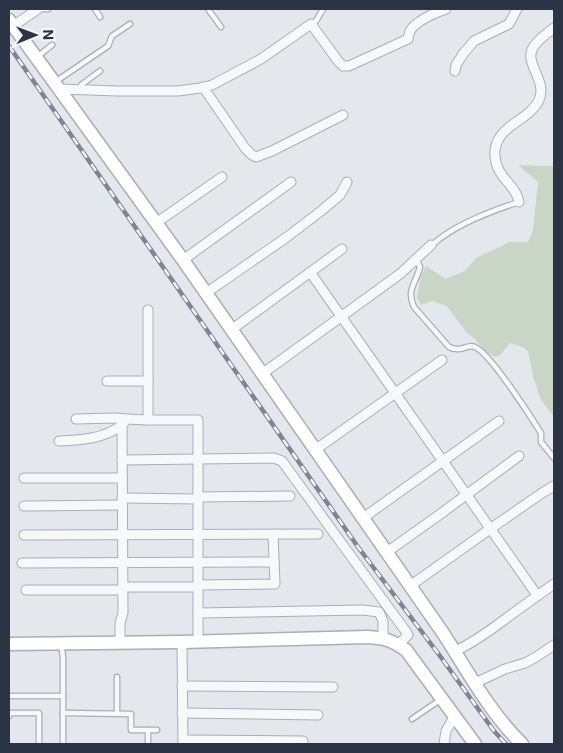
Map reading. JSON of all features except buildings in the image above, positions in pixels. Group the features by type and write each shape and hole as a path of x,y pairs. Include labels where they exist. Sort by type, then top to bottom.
{"main road":[{"path":"11,23 206,292 387,552 475,683 522,744"},
{"path":"9,644 383,638 406,650 475,744"}],"street":[{"path":"11,23 37,9"},
{"path":"57,86 80,90 178,91 203,87 261,58 311,24 338,61 343,66 349,66 408,39 410,30 415,25 446,9"},
{"path":"455,71 456,65 474,41 509,24 517,9"},
{"path":"519,202 516,194 499,171 496,164 495,150 500,136 538,103 541,93 540,83 531,55 533,47 554,28"},
{"path":"203,87 245,148 256,157 343,116"},
{"path":"156,223 222,178"},
{"path":"182,260 291,182"},
{"path":"206,292 286,237 320,211 340,195 347,182"},
{"path":"262,374 400,274 431,245"},
{"path":"231,330 342,249"},
{"path":"310,272 538,595"},
{"path":"148,310 148,420"},
{"path":"315,450 442,360"},
{"path":"107,381 148,380"},
{"path":"76,419 115,418 124,422 198,420 198,641"},
{"path":"363,518 499,421"},
{"path":"59,441 101,436 116,430 124,422"},
{"path":"120,642 120,622 124,612 122,460 124,422"},
{"path":"387,552 519,456"},
{"path":"122,460 274,458 282,461 407,633 406,638 398,645"},
{"path":"24,478 122,478"},
{"path":"410,586 554,486"},
{"path":"24,506 290,496"},
{"path":"24,534 318,534"},
{"path":"26,590 275,584 273,534"},
{"path":"22,562 274,562"},
{"path":"455,651 481,637 554,584"},
{"path":"198,613 363,610 379,612 383,621 383,638"},
{"path":"182,642 183,742 304,741"},
{"path":"475,683 505,669 536,658 554,645"},
{"path":"182,686 333,687"},
{"path":"182,713 318,715"},
{"path":"444,744 446,732 454,717"}],"lane":[{"path":"37,9 48,9"},
{"path":"95,9 100,17"},
{"path":"208,9 221,27"},
{"path":"311,24 316,21 323,9"},
{"path":"57,86 108,46 112,36 130,24"},
{"path":"36,58 52,46"},
{"path":"80,90 81,85 100,71"},
{"path":"431,245 440,238 492,211 519,202"},
{"path":"416,259 420,267 410,292 414,307 449,347 456,350 467,346 475,347 484,354 542,433 541,442 554,458"},
{"path":"61,643 63,657 63,744"},
{"path":"117,678 117,714"},
{"path":"9,696 63,696"},
{"path":"412,719 441,700"},
{"path":"9,716 9,713 39,713 39,744"},
{"path":"63,713 131,714 131,730 157,730"},
{"path":"148,730 148,744"}],"green space":[{"path":"518,165 554,166 554,417 541,400 533,376 528,351 510,343 501,354 495,357 485,351 466,332 447,306 432,301 421,305 417,297 421,276 426,266 445,279 465,271 476,258 510,242 528,242 533,230 538,182"}],"railway":[{"path":"9,46 358,547 494,731 506,744"}]}
